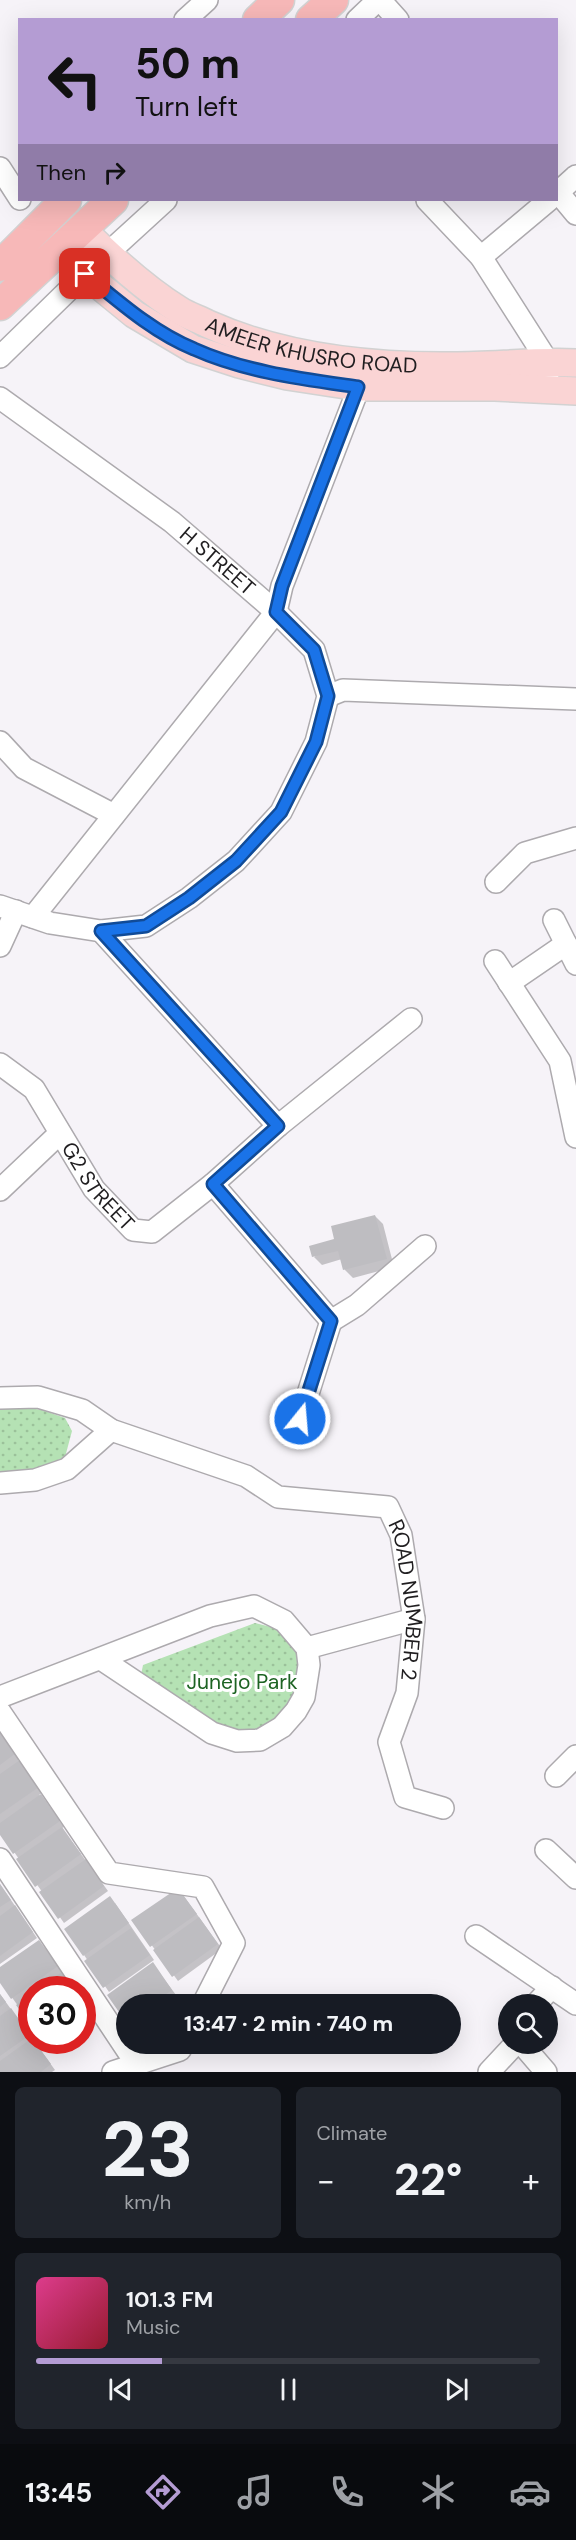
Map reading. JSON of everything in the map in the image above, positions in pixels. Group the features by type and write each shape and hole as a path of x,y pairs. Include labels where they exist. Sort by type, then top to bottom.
{"highway":[{"path":"260,18 279,0"},
{"path":"313,18 333,0"},
{"path":"0,266 65,201"},
{"path":"0,305 112,201"}],"main road":[{"name":"AMEER KHUSRO ROAD","path":"71,238 108,255 180,311 231,334 359,375 576,392"},
{"name":"AMEER KHUSRO ROAD","path":"71,238 85,274 134,314 193,349 287,376 359,375 452,366 576,363"}],"street":[{"path":"359,18 379,0 396,18"},
{"path":"7,176 18,195"},
{"path":"558,191 576,176"},
{"path":"558,197 576,214"},
{"path":"21,201 39,227"},
{"path":"0,357 85,274 165,201"},
{"path":"428,201 481,257 548,362 549,391"},
{"path":"481,257 547,201"},
{"path":"0,946 16,912 114,814 276,612 282,586 359,375"},
{"name":"H STREET","path":"0,398 172,522 276,612 314,650 328,696"},
{"path":"16,912 50,923 101,931 146,926 189,898 236,861 281,812 316,742 328,696 343,690 576,699"},
{"path":"0,742 24,768 114,814"},
{"path":"495,882 525,853 576,838"},
{"path":"554,920 576,964"},
{"path":"101,931 278,1126"},
{"path":"509,983 566,944"},
{"path":"495,961 509,983 568,1058 576,1137"},
{"name":"G2 STREET","path":"0,1064 34,1089 94,1189 133,1230 152,1232 213,1184 278,1126 411,1020"},
{"path":"0,1190 59,1134"},
{"path":"213,1184 331,1321"},
{"path":"300,1419 331,1321 357,1305 425,1246"},
{"name":"ROAD NUMBER 2","path":"0,1398 38,1396 82,1410 111,1430 246,1476 279,1497 388,1507 400,1535 414,1619 407,1693 389,1742 405,1797 443,1808"},
{"path":"0,1482 34,1480 67,1469 111,1430"},
{"path":"0,1697 210,1616 254,1606 284,1621 307,1648 309,1665 304,1697 296,1711 282,1727 260,1740 237,1741 212,1733 100,1659"},
{"path":"307,1648 414,1619"},
{"path":"0,1712 109,1873 203,1887 234,1943 208,1994"},
{"path":"556,1776 576,1756"},
{"path":"546,1850 576,1878"},
{"path":"0,1859 136,2065"},
{"path":"476,1936 576,2004"},
{"path":"545,1994 552,1987"},
{"path":"113,2072 168,2054"},
{"path":"489,2072 508,2054"},
{"path":"529,2054 546,2072"}],"green space":[{"path":"16,1406 42,1410 65,1418 72,1431 64,1461 41,1471 0,1475 0,1409"},
{"name":"Junejo Park","path":"255,1623 279,1629 300,1655 301,1678 293,1701 277,1721 256,1732 233,1733 201,1718 141,1675 143,1665"}],"building":[{"path":"375,1215 387,1259 343,1270 338,1251 312,1257 309,1246 334,1239 331,1226"},
{"path":"0,1730 16,1753 0,1765"},
{"path":"20,1760 39,1787 0,1814 0,1774"},
{"path":"41,1794 60,1821 13,1854 0,1835 0,1823"},
{"path":"62,1827 81,1854 35,1887 16,1859"},
{"path":"86,1859 104,1886 58,1919 39,1892"},
{"path":"0,1884 11,1900 0,1907"},
{"path":"178,1888 197,1914 150,1947 131,1920"},
{"path":"110,1896 129,1923 83,1956 64,1929"},
{"path":"15,1905 33,1932 0,1956 0,1916"},
{"path":"199,1917 218,1944 172,1977 153,1950"},
{"path":"131,1928 150,1955 103,1988 84,1961"},
{"path":"39,1940 58,1966 44,1976 18,1976 18,1994 11,1999 0,1983 0,1967"},
{"path":"153,1962 172,1990 166,1994 116,1994 116,2008 107,1995"},
{"path":"0,1994 6,2002 0,2007"},
{"path":"11,2008 18,2018 18,2043 0,2056 0,2016"},
{"path":"18,2048 18,2054 44,2054 51,2064 41,2072 0,2072 0,2061"}],"route":[{"path":"85,274 134,314 193,349 287,376 358,387 282,586 276,612 314,650 328,696 316,742 281,812 236,861 189,898 146,926 101,931 278,1126 213,1184 331,1321 300,1419"}]}
